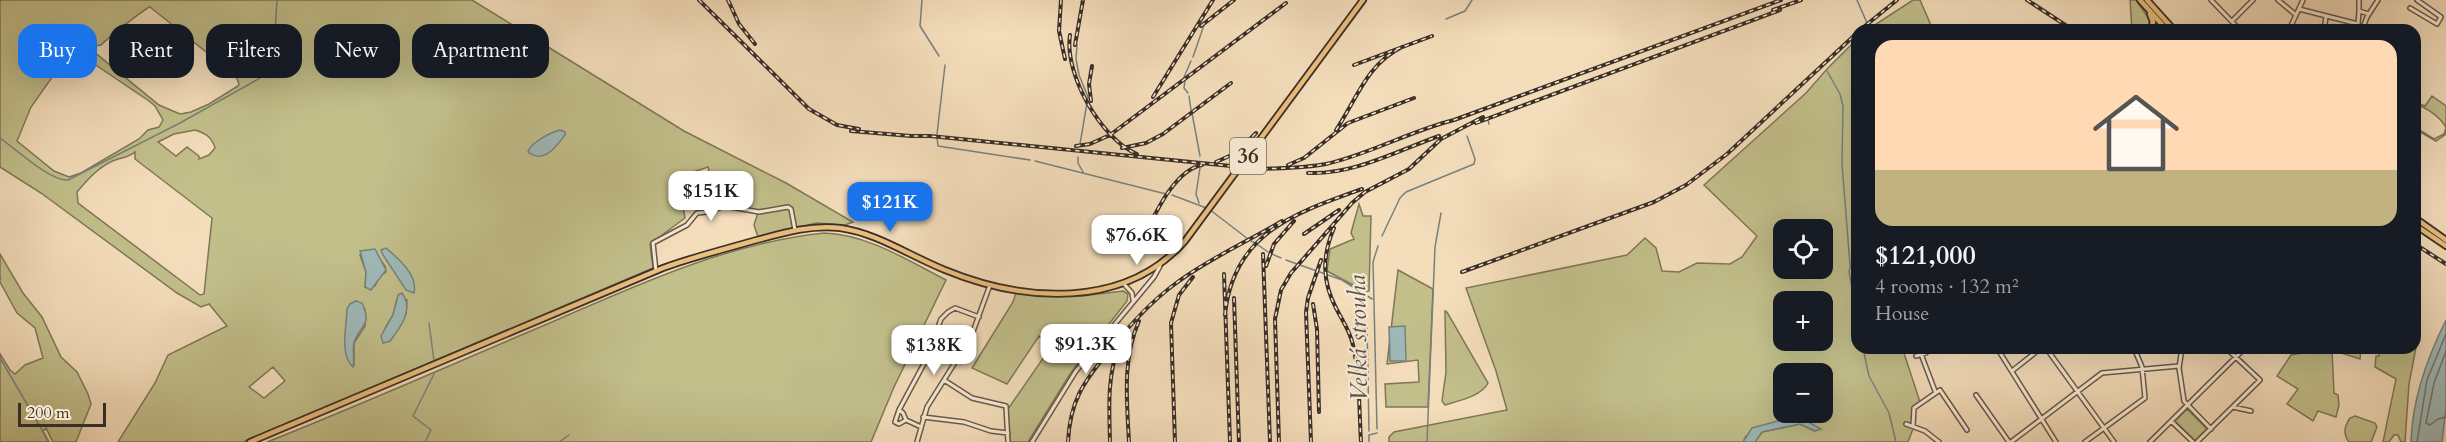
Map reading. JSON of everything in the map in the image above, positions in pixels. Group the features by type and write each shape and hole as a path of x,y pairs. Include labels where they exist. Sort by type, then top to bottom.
{"main road":[{"name":"36","path":"1160,266 1185,242 1363,0"},
{"path":"2140,0 2160,24"},
{"path":"2146,0 2168,24"},
{"path":"2148,9 2152,24"},
{"path":"2421,222 2446,240"},
{"path":"250,442 656,271 702,255 795,231 827,227 855,231 950,272 990,285 1022,291 1064,293 1098,291 1124,284 1160,266"},
{"path":"2421,229 2446,246"}],"street":[{"path":"2211,0 2235,24"},
{"path":"2232,21 2253,0"},
{"path":"2278,0 2296,15"},
{"path":"2292,24 2303,0"},
{"path":"2299,9 2358,24 2359,0"},
{"path":"2364,24 2378,0"},
{"path":"2410,8 2436,25 2441,17 2417,0"},
{"path":"2359,11 2369,14"},
{"path":"2325,24 2326,17"},
{"path":"656,271 653,243 687,225 697,213 725,206 759,212 788,207 791,209 795,231"},
{"path":"1032,442 1072,377 1160,266"},
{"path":"1124,284 1132,292 1133,302"},
{"path":"917,442 922,417 933,395 967,344 990,285"},
{"path":"906,420 899,424 895,422 924,364 944,315 956,308 979,317"},
{"path":"1916,356 1924,354 1935,392"},
{"path":"2001,354 2056,442"},
{"path":"2012,371 2033,354"},
{"path":"2050,354 2114,442"},
{"path":"2085,442 2145,398 2143,369 2137,354"},
{"path":"2181,354 2179,366 2183,400 2211,429"},
{"path":"2171,421 2195,442 2260,380 2233,354"},
{"path":"2150,442 2239,354"},
{"path":"1983,396 1977,397 2010,442 2102,374 2179,366"},
{"path":"944,380 972,398 1006,405 1008,442"},
{"path":"1913,426 1914,408 1935,392 1942,392 1967,430"},
{"path":"2233,407 2251,411"},
{"path":"899,410 906,420 919,426"},
{"path":"1952,416 1956,413"},
{"path":"922,417 964,422 988,430 1008,433"},
{"path":"1906,424 1928,433 1939,442"}],"shaded area":[{"path":"0,0 472,0 511,24 412,24 412,78 549,78 549,48 684,131 786,183 853,222 845,225 816,223 758,237 754,225 758,213 735,201 731,193 717,197 708,167 678,177 685,218 650,244 653,268 243,442 118,442 155,383 168,355 227,326 209,304 201,307 177,293 41,193 0,167","holes":["150,7 171,24 194,24 194,42 206,52 206,24 302,24 302,78 237,78 238,86 209,104 180,114 159,105 126,78 115,78 155,106 163,120 159,127 148,130 139,139 81,173 69,177 54,171 17,141 31,107 52,78 18,78 18,24 97,24 97,46 109,38 109,24 126,24","195,130 208,136 215,148 209,155 199,159 199,156 187,147 176,156 158,142 174,134","135,152 135,159 212,218 204,294 200,295 78,203 77,192 95,172 106,164","360,255 377,256 385,266 386,272 379,277 375,286 365,287 366,272","397,299 407,300 406,314 390,341 385,328 393,315","356,301 365,309 365,326 354,343 354,366 347,313 350,304","273,367 285,381 264,398 249,387"]},
{"path":"1913,0 1920,0 1930,24 1876,24"},
{"path":"2130,0 2136,0 2151,22 2150,24 2132,24"},
{"path":"1851,45 1851,354 1904,354 1920,402 1912,410 1913,429 1908,442 1755,442 1762,432 1800,424 1815,431 1808,423 1833,423 1833,363 1773,363 1773,423 1794,423 1746,436 1743,442 1389,442 1389,437 1394,432 1507,410 1496,371 1466,288 1627,255 1645,238 1656,248 1662,271 1679,272 1697,263 1730,264 1742,257 1757,236 1704,185 1806,93"},
{"path":"97,54 109,64 109,74 97,66"},
{"path":"2432,96 2446,106 2446,128 2441,120 2421,107 2421,104 2425,106"},
{"path":"2446,128 2446,134 2436,141 2421,131 2434,139 2444,134"},
{"path":"1359,204 1363,216 1371,216 1369,291 1366,292 1327,271 1330,249 1354,239 1351,233"},
{"path":"824,233 872,243 946,280 894,387 871,442 267,442 618,293 685,267 753,246"},
{"path":"0,254 23,293 42,317 61,357 77,372 88,394 91,404 76,442 53,442 46,428 43,431 48,442 0,442 0,354 15,374 25,365 43,358 35,328 17,313 0,282"},
{"path":"1398,270 1433,289 1428,407 1386,407 1385,384 1419,382 1418,360 1387,364"},
{"path":"1123,291 1128,294 1127,301 1070,374 1028,442 1010,442 1008,409 1053,344 1039,336 1007,384 972,368 1013,302 1016,293 1082,296"},
{"path":"1445,311 1488,383 1475,395 1445,405 1442,401 1446,372"},
{"path":"2332,354 2334,393 2338,395 2339,405 2336,417 2318,411 2313,421 2287,404 2298,389 2277,376 2291,355"},
{"path":"2344,354 2360,354 2360,359"},
{"path":"2379,354 2415,354 2409,384 2405,442 2401,442 2398,435 2394,435 2389,442 2383,442 2396,379 2375,367 2376,356"},
{"path":"2187,409 2207,429 2195,441 2175,421"},
{"path":"2355,416 2375,423 2377,427 2371,442 2349,442 2347,439 2346,424 2350,418"}],"water":[{"path":"560,130 565,132 565,135 549,153 539,156 528,152 546,135"},
{"path":"386,248 402,262 410,274 414,293 406,290 383,255 381,250"},
{"path":"375,249 386,270 371,290 365,287 366,272 360,251"},
{"path":"402,293 407,305 405,318 390,341 383,343 381,336 393,315 398,295"},
{"path":"356,301 362,303 366,321 354,343 353,367 346,355 345,340 347,309"},
{"path":"2446,320 2446,408 2442,442 2411,442 2414,410 2422,379"},
{"path":"1405,326 1406,361 1390,361 1389,327"},
{"path":"1773,422 1810,423 1821,429 1815,431 1800,424 1762,432 1755,442 1743,442 1752,428"}],"waterway":[{"path":"0,138 33,164 52,175 68,180 180,123 269,73 273,63 277,0"},
{"path":"922,0 920,26 939,56"},
{"name":"Velká strouha","path":"1446,19 1465,11 1472,0"},
{"path":"1857,0 1867,24"},
{"path":"1193,57 1204,25"},
{"path":"1077,45 1076,59 1079,75 1088,97 1080,144"},
{"path":"1184,77 1191,61"},
{"path":"937,134 945,65"},
{"path":"1827,71 1840,94 1843,106 1842,164 1850,265"},
{"path":"1185,81 1184,88 1188,93"},
{"path":"1189,96 1191,110"},
{"path":"1192,113 1200,156"},
{"name":"Velká strouha","path":"1488,120 1489,124"},
{"name":"Velká strouha","path":"1382,236 1400,198 1406,192 1474,164 1475,159 1467,136"},
{"path":"937,138 938,146 1030,160"},
{"path":"1078,157 1078,163 1083,172"},
{"path":"1035,161 1166,194"},
{"path":"1199,203 1196,194 1200,168"},
{"path":"1172,195 1209,209 1248,239"},
{"path":"1427,442 1435,247 1441,213"},
{"path":"1251,241 1255,243"},
{"path":"1258,245 1268,252"},
{"name":"Velká strouha","path":"1377,429 1373,262 1378,246"},
{"path":"1272,254 1281,258"},
{"path":"1286,260 1342,280 1372,299"},
{"path":"1851,265 1849,271 1851,282"},
{"path":"429,323 434,361"},
{"path":"1367,324 1369,431"},
{"path":"1864,354 1869,376 1889,413 1896,442"},
{"path":"0,358 49,442"},
{"path":"425,442 431,430 413,416 434,374"},
{"name":"Velká strouha","path":"1369,442 1369,435 1377,433"},
{"path":"559,442 569,435"}],"railway":[{"path":"699,0 809,109 837,125 859,129"},
{"path":"728,0 739,24 755,44"},
{"path":"1061,0 1059,31 1065,59"},
{"path":"1075,45 1083,0"},
{"path":"1153,97 1213,0"},
{"path":"1201,26 1234,0"},
{"path":"851,131 930,136 1261,169 1326,164 1454,120 1781,0"},
{"path":"1773,10 1801,0"},
{"path":"1867,24 1897,0"},
{"path":"2027,0 2064,24"},
{"path":"1076,146 1090,144 1110,135 1286,3"},
{"path":"1476,123 1780,10"},
{"path":"1070,35 1073,68 1088,104 1110,135 1137,154"},
{"path":"1354,65 1432,36"},
{"path":"1462,272 1654,202 1686,185 1727,154 1851,39"},
{"path":"1336,130 1371,73 1379,63 1402,47"},
{"path":"1091,101 1089,84 1092,66"},
{"path":"1122,148 1146,143 1163,134 1231,83"},
{"path":"1288,165 1304,158 1348,123 1414,98"},
{"path":"1279,442 1275,319 1281,290 1291,273 1352,203 1365,192 1409,169 1441,139 1483,117"},
{"path":"1216,162 1236,153 1256,133"},
{"path":"1308,173 1325,173 1358,166 1439,136"},
{"path":"1137,250 1163,200 1172,188 1191,169 1202,165"},
{"path":"1225,315 1230,287 1240,264 1254,245 1271,230 1291,218 1313,207 1362,189"},
{"path":"1304,234 1339,210"},
{"path":"1068,442 1069,428 1079,393 1091,373 1139,316 1165,291 1188,275 1282,221"},
{"path":"1266,266 1274,244 1294,221"},
{"path":"1334,228 1327,249 1326,278 1331,298 1348,330 1353,345 1358,381 1361,442"},
{"path":"2421,248 2446,264"},
{"path":"1263,254 1270,442"},
{"path":"1311,442 1306,312 1308,298 1321,260"},
{"path":"1224,274 1230,442"},
{"path":"1175,442 1171,323 1179,295 1193,277"},
{"path":"1234,298 1239,442"},
{"path":"1313,304 1317,329 1319,412"},
{"path":"1129,442 1128,365 1139,321"},
{"path":"1110,442 1111,379 1120,342"}]}
